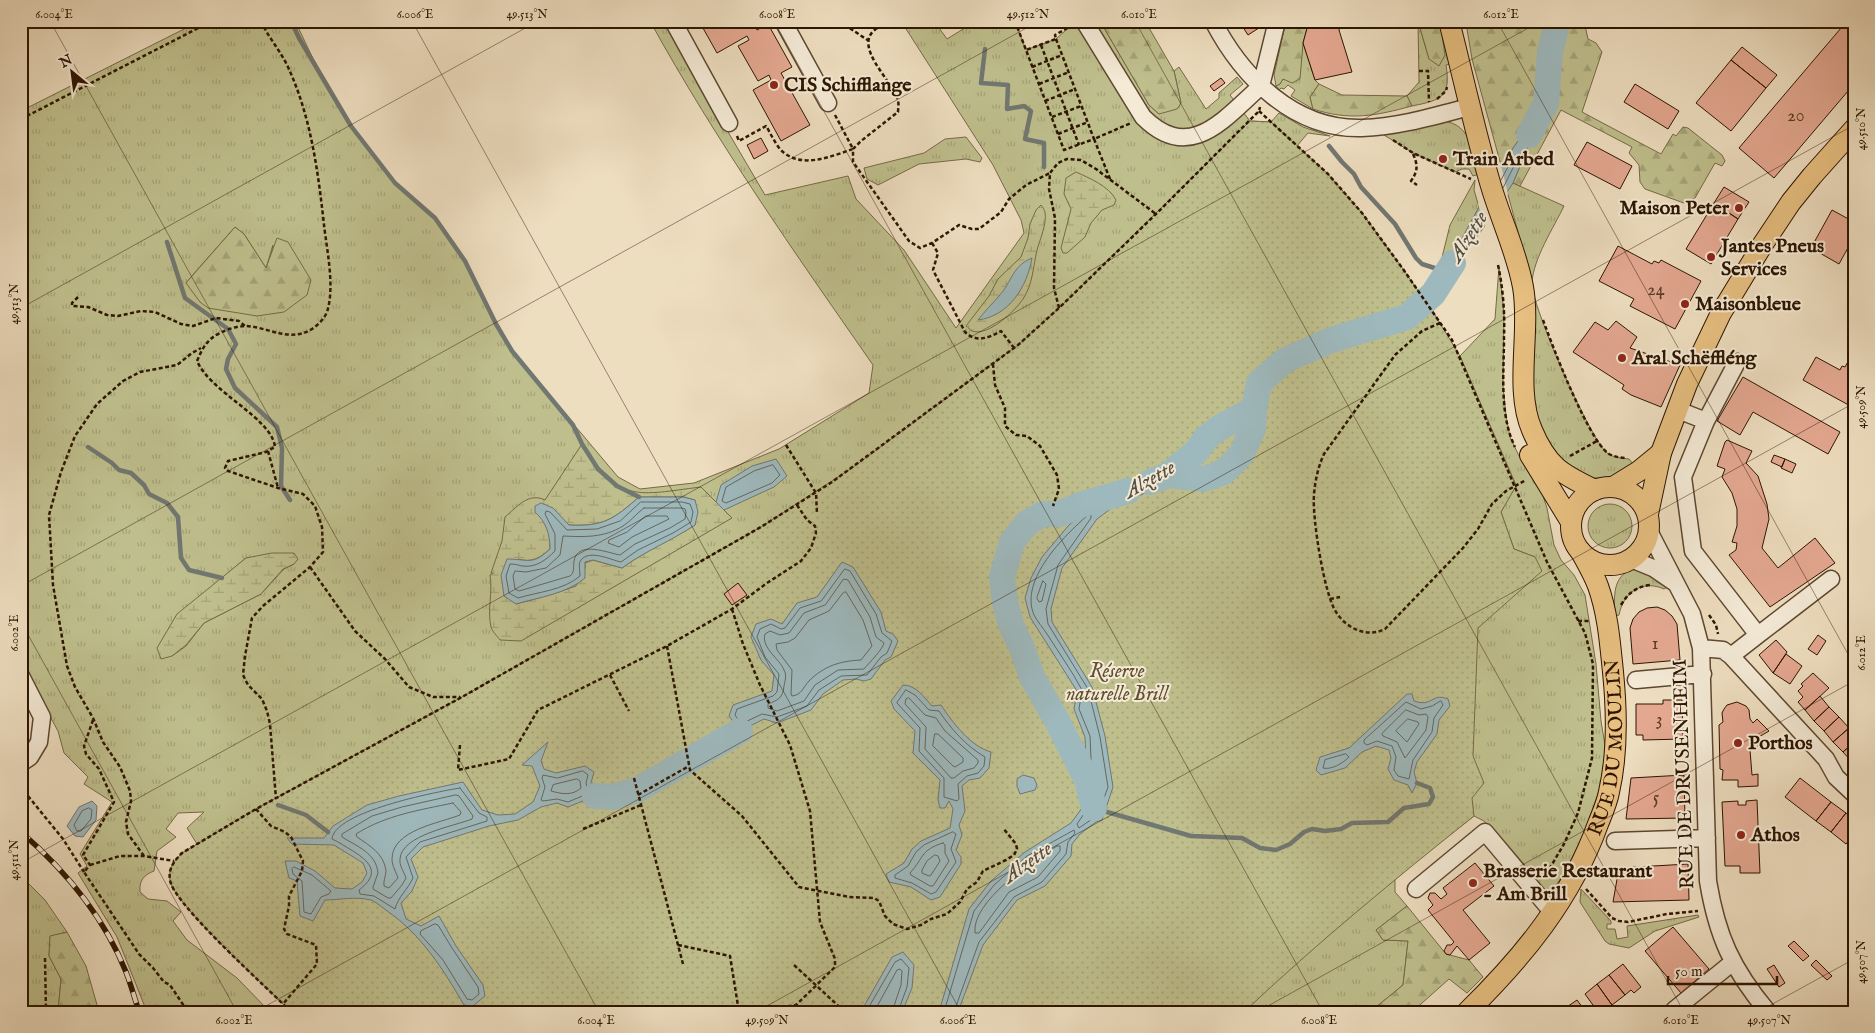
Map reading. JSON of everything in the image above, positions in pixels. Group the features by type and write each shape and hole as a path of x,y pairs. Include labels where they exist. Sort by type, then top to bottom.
{"main road":[{"path":"1450,21 1469,107 1480,174 1500,217 1514,254 1523,288 1526,327 1525,410 1531,429 1552,465 1571,478 1604,488 1625,489 1635,495 1642,503 1648,522"},
{"path":"1608,620 1611,586 1626,562 1640,552 1646,542 1661,453 1698,361 1722,313 1763,244 1812,176 1854,129"},
{"path":"1500,217 1513,325 1512,385 1514,412 1528,453 1571,522"},
{"path":"1608,620 1598,585 1571,533 1571,522 1579,502 1586,495 1638,471 1661,453"},
{"path":"1581,552 1599,564 1609,565 1626,562"},
{"name":"RUE DU MOULIN","path":"1467,1012 1511,968 1553,913 1575,877 1592,842 1609,793 1616,739 1616,698 1608,620"}],"street":[{"path":"673,21 729,124"},
{"path":"783,21 828,103"},
{"path":"1212,21 1236,58 1261,86 1289,109 1306,118 1332,126 1360,128 1382,126 1427,108 1469,107"},
{"path":"1078,22 1143,117 1155,129 1171,137 1189,138 1205,133 1261,86 1277,21"},
{"path":"1738,362 1706,421 1684,477 1693,551 1758,635"},
{"path":"1678,410 1706,421"},
{"name":"RUE DE DRUSENHEIM","path":"1648,522 1692,614 1701,648 1708,881 1717,928 1733,962 1768,1012"},
{"path":"1626,562 1652,568 1676,584"},
{"path":"1727,653 1758,635 1831,579"},
{"path":"1701,648 1727,653 1826,759 1836,777 1854,794"},
{"path":"1636,680 1703,674"},
{"path":"21,676 42,717 39,742 30,757 21,763"},
{"path":"1416,889 1485,832 1553,913"},
{"path":"1615,841 1707,838"},
{"path":"1674,1010 1733,962"}],"path":[{"path":"21,119 212,21"},
{"path":"144,856 128,834 126,822 131,800 130,791 120,767 104,742 75,687 67,666 53,585 49,515 61,472 76,436 97,404 122,381 140,372 177,365 203,347 214,336 228,329 245,326 285,335 297,335 311,330 320,323 326,314 329,299 329,255 316,154 307,120 288,67 260,21"},
{"path":"839,21 869,41"},
{"path":"729,124 739,141 766,126 782,152 806,161 826,158 853,149 898,112 898,100 870,52 869,41 872,32 881,26 902,21"},
{"path":"1016,21 1066,159"},
{"path":"1078,22 1055,35 1111,181"},
{"path":"1026,50 1056,39"},
{"path":"1041,45 1079,145"},
{"path":"1032,67 1062,55"},
{"path":"1419,71 1428,71 1427,108"},
{"path":"1039,84 1069,72"},
{"path":"1427,108 1440,98 1446,91 1449,83"},
{"path":"1045,100 1075,89"},
{"path":"828,103 853,149 853,162 910,241 920,248 932,243 959,225 979,229 1001,212 1009,198 1026,184 1050,173 1058,163 1066,159 1080,160 1096,169 1156,214"},
{"path":"1052,117 1081,106"},
{"path":"291,1012 192,913 173,890 170,881 170,871 174,861 182,853 256,809 462,697 816,493 1014,348 1059,308 1259,112 1328,174 1362,213 1440,322 1460,356 1516,486 1521,503 1590,645 1593,664 1592,758 1578,813 1564,844 1535,892"},
{"path":"1064,150 1143,117"},
{"path":"1058,134 1088,122"},
{"path":"1382,126 1384,135 1413,153 1475,180 1480,174"},
{"path":"1413,153 1418,165 1417,173 1412,181 1417,185"},
{"path":"1050,173 1049,189 1055,218 1054,288 1059,308"},
{"path":"932,243 938,253 933,270 968,336 982,339 990,338 1001,331 1014,348"},
{"path":"78,297 72,303 72,306 88,307 107,315 118,316 141,312 156,312 182,324 193,326 216,318 239,321 245,326"},
{"path":"1541,315 1563,371 1597,441 1608,453 1616,457 1629,458"},
{"path":"1440,322 1422,331 1395,355 1324,454 1318,466 1314,496 1314,526 1330,599 1340,618 1359,632 1373,634 1385,629 1463,548 1478,529 1492,504 1506,491 1516,486"},
{"path":"203,347 197,362 201,371 268,430 274,440 275,447 268,451 231,459 228,461 226,468 231,473 303,494 315,506 322,527 323,552 310,567 263,606 252,618 244,656 243,675 248,685 262,699 270,724 276,798"},
{"path":"993,364 995,385 1005,408 1005,426 1016,435 1027,436 1040,446 1057,475 1059,489 1054,506"},
{"path":"786,445 816,493 817,514"},
{"path":"268,451 278,488"},
{"path":"460,745 458,770 509,759 538,710 667,646 732,609 801,561 811,548 816,533 815,526 807,520 797,505"},
{"path":"310,567 355,631 385,659 410,687 433,697 462,697"},
{"path":"1578,621 1619,619 1620,606 1633,590 1641,586 1650,585 1658,586 1666,591 1676,584"},
{"path":"1330,599 1340,597"},
{"path":"732,609 743,644 760,685 790,745 810,811 820,922 835,959 835,967 796,1005 751,1012"},
{"path":"1705,610 1716,625 1727,653"},
{"path":"667,646 690,770 742,816 799,887 849,897 874,898 879,901 885,916 893,924 906,928 921,925 931,919 947,914 960,902 967,889 977,882 983,871 1014,855 1017,849 1016,844 1003,828"},
{"path":"610,675 629,711"},
{"path":"90,865 83,855 114,802 98,769 86,754 84,746 93,718"},
{"path":"638,795 689,766"},
{"path":"634,778 683,964"},
{"path":"28,796 62,839 139,954 164,982 170,985 188,1012"},
{"path":"583,829 641,805"},
{"path":"256,809 266,822 285,832 296,845 303,861 303,866 289,896 284,929 287,934 316,945 316,964 283,1004"},
{"path":"84,872 90,865 120,856 144,856 174,861"},
{"path":"1575,877 1612,918 1619,921 1628,922 1667,914 1698,911 1717,928"},
{"path":"678,945 730,956 739,1012"},
{"path":"45,958 46,1012"},
{"path":"794,965 845,1012"}],"green space":[{"path":"200,21 295,21 329,92 351,126 395,183 435,218 465,261 496,324 512,351 618,477 640,489 694,483 779,449 869,393 873,365 729,153 675,66 650,21 663,21 765,195 848,176 856,199 904,250 956,328 1024,233 1021,220 993,165 901,21 934,21 947,39 976,21 1015,21 1026,50 1056,39 1066,30 1060,21 1100,21 1149,105 1159,114 1181,103 1174,71 1179,67 1206,109 1219,98 1219,93 1237,77 1243,84 1230,95 1250,121 1271,122 1279,113 1303,127 1330,136 1308,133 1285,160 1299,245 256,809 173,890 170,874 171,868 178,857 197,844 187,828 204,812 178,813 166,829 176,837 157,851 154,871 147,874 143,879 140,884 140,892 148,899 167,901 181,912 173,921 187,940 237,978 270,1012 147,1012 117,937 78,873 87,866 80,854 112,802 84,784 88,777 64,753 58,731 21,664 21,111","holes":["235,227 244,234 266,268 273,245 257,316 186,283","246,558 294,564 284,569 261,594 204,623 186,646 172,656 222,578"]},
{"path":"1100,21 1145,21 1174,71 1181,103 1177,109 1159,114 1149,105"},
{"path":"1286,21 1309,21 1303,43 1300,79 1292,83 1283,79 1276,86 1274,75"},
{"path":"1418,21 1429,59 1444,39 1450,64 1446,65 1447,84 1442,95 1431,102 1412,106 1407,96 1419,82"},
{"path":"1418,21 1440,21 1445,55 1439,66 1429,59"},
{"path":"1475,21 1584,21 1588,39 1596,43 1602,52 1582,112 1661,154 1673,134 1676,136 1683,127 1688,128 1722,155 1725,161 1722,166 1715,163 1695,198 1684,203 1645,189 1640,182 1639,165 1629,153 1632,147 1561,110 1520,186 1513,183 1545,106 1513,148 1502,169 1472,59 1466,23"},
{"path":"1303,43 1315,80 1319,84 1310,97 1313,109 1291,96 1295,90 1288,85 1284,89 1281,88 1279,90 1276,86 1283,79 1299,79"},
{"path":"1319,84 1342,95 1407,96 1412,106 1362,116 1326,113 1313,109 1310,97"},
{"name":"Réserve naturelle Brill","path":"1250,121 1271,122 1328,174 1362,213 1435,315 1460,356 1516,486 1501,512 1514,549 1535,557 1542,571 1478,628 1473,756 1484,783 1472,798 1474,816 1357,912 1244,1012 291,1012 223,946 187,908 175,892 170,880 170,872 174,862 182,853 256,809 462,697 761,527 852,468 1018,345 1059,308"},
{"path":"1443,121 1460,127 1465,133 1472,148 1479,174 1473,176 1469,169 1455,172 1413,153 1384,135"},
{"path":"966,137 982,158 980,162 966,159 919,164 878,185 867,179 864,168 924,153 945,139"},
{"path":"1076,172 1104,187 1116,200 1114,205 1102,210 1091,223 1085,237 1067,253 1063,253 1061,248 1071,209 1064,194 1066,178"},
{"path":"1475,180 1474,190 1479,207 1433,294 1450,225"},
{"path":"1513,183 1564,206 1536,264 1532,283 1534,296 1563,371 1599,443 1607,453 1615,457 1629,459 1633,464 1612,478 1594,478 1574,474 1557,463 1530,408 1532,284 1507,191"},
{"path":"1041,205 1045,212 1045,221 1031,281 1023,299 1001,322 986,330 972,331 966,326 989,296 998,279 1021,257 1028,238 1030,224 1036,210"},
{"path":"235,227 244,234 266,268 277,238 288,242 311,280 307,295 284,312 257,316 208,308 200,302 186,283"},
{"path":"1499,267 1504,313 1503,386 1510,437 1520,458 1540,487 1547,508 1554,545 1561,560 1574,575 1585,595 1596,664 1601,721 1606,751 1600,788 1585,831 1566,870 1548,898 1484,821 1474,816 1395,878 1395,892 1407,906 1376,930 1383,940 1408,941 1403,985 1370,1012 979,1012 1535,557 1514,549 1501,512 1516,485 1460,356 1495,319"},
{"path":"582,444 608,477 620,486 632,491 645,493 701,487 732,518 521,641 500,640 493,632 490,621 490,575 493,573 491,573 502,541 505,517 528,499 539,498 545,500","holes":["639,497 683,497 695,500 695,525 622,568 593,560 585,563 585,568 576,586 516,604 518,559 536,559 550,549 550,535 542,518 561,518 569,525 591,525 615,516"]},
{"path":"1610,504 1622,508 1628,514 1632,526 1628,538 1622,544 1610,548 1598,544 1592,538 1588,526 1592,514 1598,508"},
{"path":"272,553 294,553 298,559 294,564 283,569 261,594 204,623 186,645 172,656 161,659 157,648 177,614 246,558"},
{"path":"1633,569 1647,572 1667,587 1664,589 1648,586 1635,590 1625,600 1619,615 1615,616 1615,595 1618,582 1626,572"},
{"path":"21,876 45,900 67,932 50,937 49,956 61,979 58,1012 21,1012"},
{"path":"1581,889 1611,921 1611,924 1607,924 1607,929 1615,929 1617,939 1628,937 1627,926 1698,915 1699,917 1655,931 1629,948 1609,944 1605,941 1580,902"},
{"path":"1407,906 1446,954 1469,960 1483,977 1467,993 1449,979 1412,1012 1370,1012 1403,985 1408,941 1383,940 1376,930"},
{"path":"67,932 86,966 99,1012 58,1012 61,979 49,956 50,936"}],"water":[{"path":"1546,103 1513,183 1485,226 1433,294 1469,225 1513,148"},
{"path":"1032,258 1026,279 1015,298 999,313 978,320 1003,291 1020,265"},
{"path":"776,459 787,476 774,487 724,510 716,502 721,485 752,466"},
{"path":"1181,464 1204,479 1169,480 1141,495 1124,499 1097,519 1062,568 1051,609 1052,622 1092,687 1105,736 1113,787 1102,820 1096,822 1080,834 1072,844 1071,856 1045,886 1017,900 983,945 958,1012 939,1012 969,909 991,881 1025,852 1071,823 1085,804 1087,780 1085,737 1074,709 1077,691 1030,617 1025,598 1031,578 1042,557 1069,525 1086,510 1108,496 1136,485 1143,478"},
{"path":"639,497 683,497 695,500 698,512 695,525 622,568 593,560 585,562 585,578 570,588 516,604 504,596 501,575 507,559 534,560 550,549 547,529 535,512 535,506 541,503 553,508 569,525 591,525 615,516"},
{"path":"842,562 853,567 881,612 886,631 893,634 898,641 891,657 885,660 871,679 864,681 856,679 843,680 823,694 811,710 777,723 764,719 740,731 729,716 733,705 772,691 774,675 761,660 751,637 756,624 771,619 782,624 797,603 817,597"},
{"path":"903,685 916,689 932,706 941,705 969,739 976,745 991,752 989,768 980,778 969,780 962,786 965,811 959,825 962,835 956,850 961,857 961,864 940,897 931,900 911,887 889,882 886,874 904,863 912,849 921,841 950,828 953,809 949,801 945,808 940,808 938,800 940,780 913,753 915,731 894,709 891,701"},
{"path":"1407,694 1412,694 1414,701 1420,703 1443,697 1448,699 1450,706 1439,720 1437,734 1417,762 1414,772 1417,783 1412,793 1408,785 1394,780 1388,769 1391,758 1389,750 1376,746 1362,752 1345,768 1321,775 1316,770 1320,757 1349,748"},
{"path":"548,742 541,761 544,769 556,773 585,766 594,772 591,783 595,796 568,807 557,803 541,807 518,820 489,826 423,847 411,859 418,877 412,891 401,903 406,919 421,926 439,916 456,946 483,985 485,996 473,1006 464,1005 448,978 421,941 399,920 373,901 359,898 325,900 313,921 300,916 297,881 289,878 285,861 296,861 315,871 335,888 352,889 362,882 367,873 363,863 334,845 292,844 287,838 324,838 333,826 367,805 463,782 482,810 498,815 515,814 533,802 540,786 532,766 522,765"},
{"path":"1023,775 1034,778 1037,785 1035,790 1020,794 1017,779"},
{"path":"92,801 97,806 96,820 83,837 75,836 67,826 79,807"},
{"path":"903,952 914,965 912,988 902,1012 857,1012 863,1008 892,957"}],"pier":[{"path":"1501,165 1508,194 1486,229 1478,204"}],"building":[{"name":"CIS Schifflange","path":"699,21 752,21 757,30 768,24 792,67 781,73 810,125 781,141 753,90 771,80 769,75 758,81 738,46 749,40 747,36 717,53"},
{"path":"1239,21 1263,21 1265,24 1248,35"},
{"path":"1309,21 1342,21 1339,30 1352,72 1315,80 1303,43"},
{"path":"1847,21 1854,21 1854,84 1774,178 1739,148"},
{"path":"1742,47 1777,75 1766,88 1731,60"},
{"path":"1731,60 1766,88 1731,131 1696,103"},
{"path":"1221,78 1225,83 1214,91 1210,86"},
{"path":"1635,84 1679,111 1668,129 1624,102"},
{"path":"761,138 768,151 754,159 747,145"},
{"path":"1587,142 1632,166 1620,189 1574,165"},
{"path":"1724,187 1749,202 1738,219 1714,203"},
{"path":"1714,203 1738,219 1711,264 1686,249"},
{"path":"1832,210 1854,222 1854,237 1839,264 1811,248"},
{"path":"1618,246 1652,264 1654,261 1659,263 1661,260 1701,281 1675,329 1630,306 1634,299 1599,281"},
{"name":"Aral Schëffléng","path":"1616,321 1637,337 1630,348 1680,365 1661,407 1631,395 1622,389 1624,385 1573,352 1595,322 1608,330"},
{"path":"1816,357 1840,370 1842,366 1845,367 1850,358 1854,360 1854,408 1803,380"},
{"path":"1743,377 1840,432 1828,454 1753,412 1740,435 1717,421"},
{"path":"1727,440 1752,451 1746,463 1758,476 1767,504 1769,519 1762,548 1778,568 1815,538 1835,563 1770,607 1729,555 1736,550 1737,543 1732,542 1737,526 1737,509 1732,493 1722,477 1725,469 1717,466"},
{"path":"1774,455 1785,459 1782,467 1771,462"},
{"path":"1785,459 1796,464 1792,473 1781,468"},
{"path":"738,583 747,595 732,605 724,594"},
{"path":"1657,607 1665,610 1677,624 1680,660 1633,664 1630,628 1633,619 1639,612 1647,608"},
{"path":"1818,635 1826,641 1817,655 1808,649"},
{"path":"1776,640 1787,652 1773,673 1759,655"},
{"path":"1786,654 1802,666 1790,684 1773,673"},
{"path":"1813,673 1829,688 1805,710 1798,702 1803,697 1798,691 1803,686 1801,684"},
{"path":"1820,696 1829,707 1814,721 1805,710"},
{"path":"1663,700 1682,700 1683,739 1643,740 1643,735 1636,735 1636,704 1663,704"},
{"name":"Porthos","path":"1737,702 1746,706 1753,723 1757,719 1769,731 1757,738 1758,747 1750,750 1752,775 1758,774 1758,786 1738,787 1738,780 1722,780 1723,770 1720,769 1719,725 1723,722 1722,713 1727,705"},
{"path":"1829,707 1839,717 1824,731 1814,721"},
{"path":"1839,717 1849,728 1833,742 1824,731"},
{"path":"1849,728 1854,733 1854,742 1843,752 1833,742"},
{"path":"1854,742 1854,761 1852,762 1843,752"},
{"path":"1684,775 1685,818 1626,819 1631,778"},
{"path":"1800,778 1831,802 1816,821 1785,797"},
{"name":"Athos","path":"1757,800 1760,873 1740,873 1740,866 1725,866 1722,802 1738,801 1738,805 1746,805 1746,801"},
{"path":"1831,802 1846,813 1831,832 1816,821"},
{"path":"1846,813 1854,820 1854,834 1846,844 1831,832"},
{"path":"1475,863 1494,886 1463,910 1490,943 1469,960 1457,946 1450,955 1444,951 1447,945 1451,945 1454,942 1428,910 1433,905 1428,898 1430,893 1435,893 1441,899 1447,894 1443,888"},
{"path":"1688,864 1689,900 1613,902 1619,868"},
{"path":"1673,927 1709,969 1681,993 1645,951"},
{"path":"1794,941 1809,956 1803,961 1788,946"},
{"path":"1816,960 1832,976 1827,980 1811,965"},
{"path":"1623,964 1641,987 1634,993 1631,990 1625,995 1609,975"},
{"path":"1774,965 1785,983 1779,987 1767,969"},
{"path":"1609,975 1625,995 1612,1005 1597,984"},
{"path":"1597,984 1612,1005 1603,1012 1598,1012 1585,994"},
{"path":"1577,1000 1586,1012 1566,1012 1564,1009"}],"waterway":[{"path":"291,21 351,126 395,183 435,218 465,261 496,324 512,351 573,425 582,444 598,469 617,486 639,497"},
{"name":"Alzette","path":"1529,135 1546,103 1550,52 1558,21"},
{"path":"985,49 981,83 1008,85 1007,109 1024,106 1031,111 1025,139 1044,143 1044,167"},
{"path":"1329,146 1354,174 1361,187 1395,224 1416,258 1422,264 1447,272"},
{"path":"167,242 185,298 228,329 236,344 228,359 226,369 235,388 277,427 282,448 281,486 290,500"},
{"name":"Alzette","path":"1150,482 1168,475 1197,451 1206,438 1219,428 1254,409 1259,383 1284,361 1331,340 1407,317 1433,294 1453,263"},
{"path":"1169,475 1204,479 1224,472 1241,455 1253,429 1254,409"},
{"path":"88,447 119,470 131,473 144,485 149,494 167,503 178,517 181,558 189,570 222,578"},
{"path":"1094,808 1087,780 1032,677 1012,627 1005,603 1002,577 1012,542 1027,523 1043,514 1059,514 1080,505 1128,491"},
{"path":"595,796 613,797 637,790 740,731"},
{"path":"1100,810 1191,836 1242,838 1260,848 1276,850 1290,844 1304,832 1312,829 1325,831 1341,829 1352,823 1388,822 1404,808 1429,804 1433,797 1430,788 1417,783"},
{"path":"278,805 306,815 328,832"}],"railway":[{"path":"21,832 68,879 107,932 128,977 139,1012"}],"place":[{"name":"CIS Schifflange","path":"774,85"},
{"name":"Train Arbed","path":"1443,159"},
{"name":"Maison Peter","path":"1739,208"},
{"name":"Jantes Pneus Services","path":"1711,257"},
{"name":"Maisonbleue","path":"1685,304"},
{"name":"Aral Schëffléng","path":"1622,358"},
{"name":"Porthos","path":"1738,743"},
{"name":"Athos","path":"1741,835"},
{"name":"Brasserie Restaurant - Am Brill","path":"1473,883"}]}
